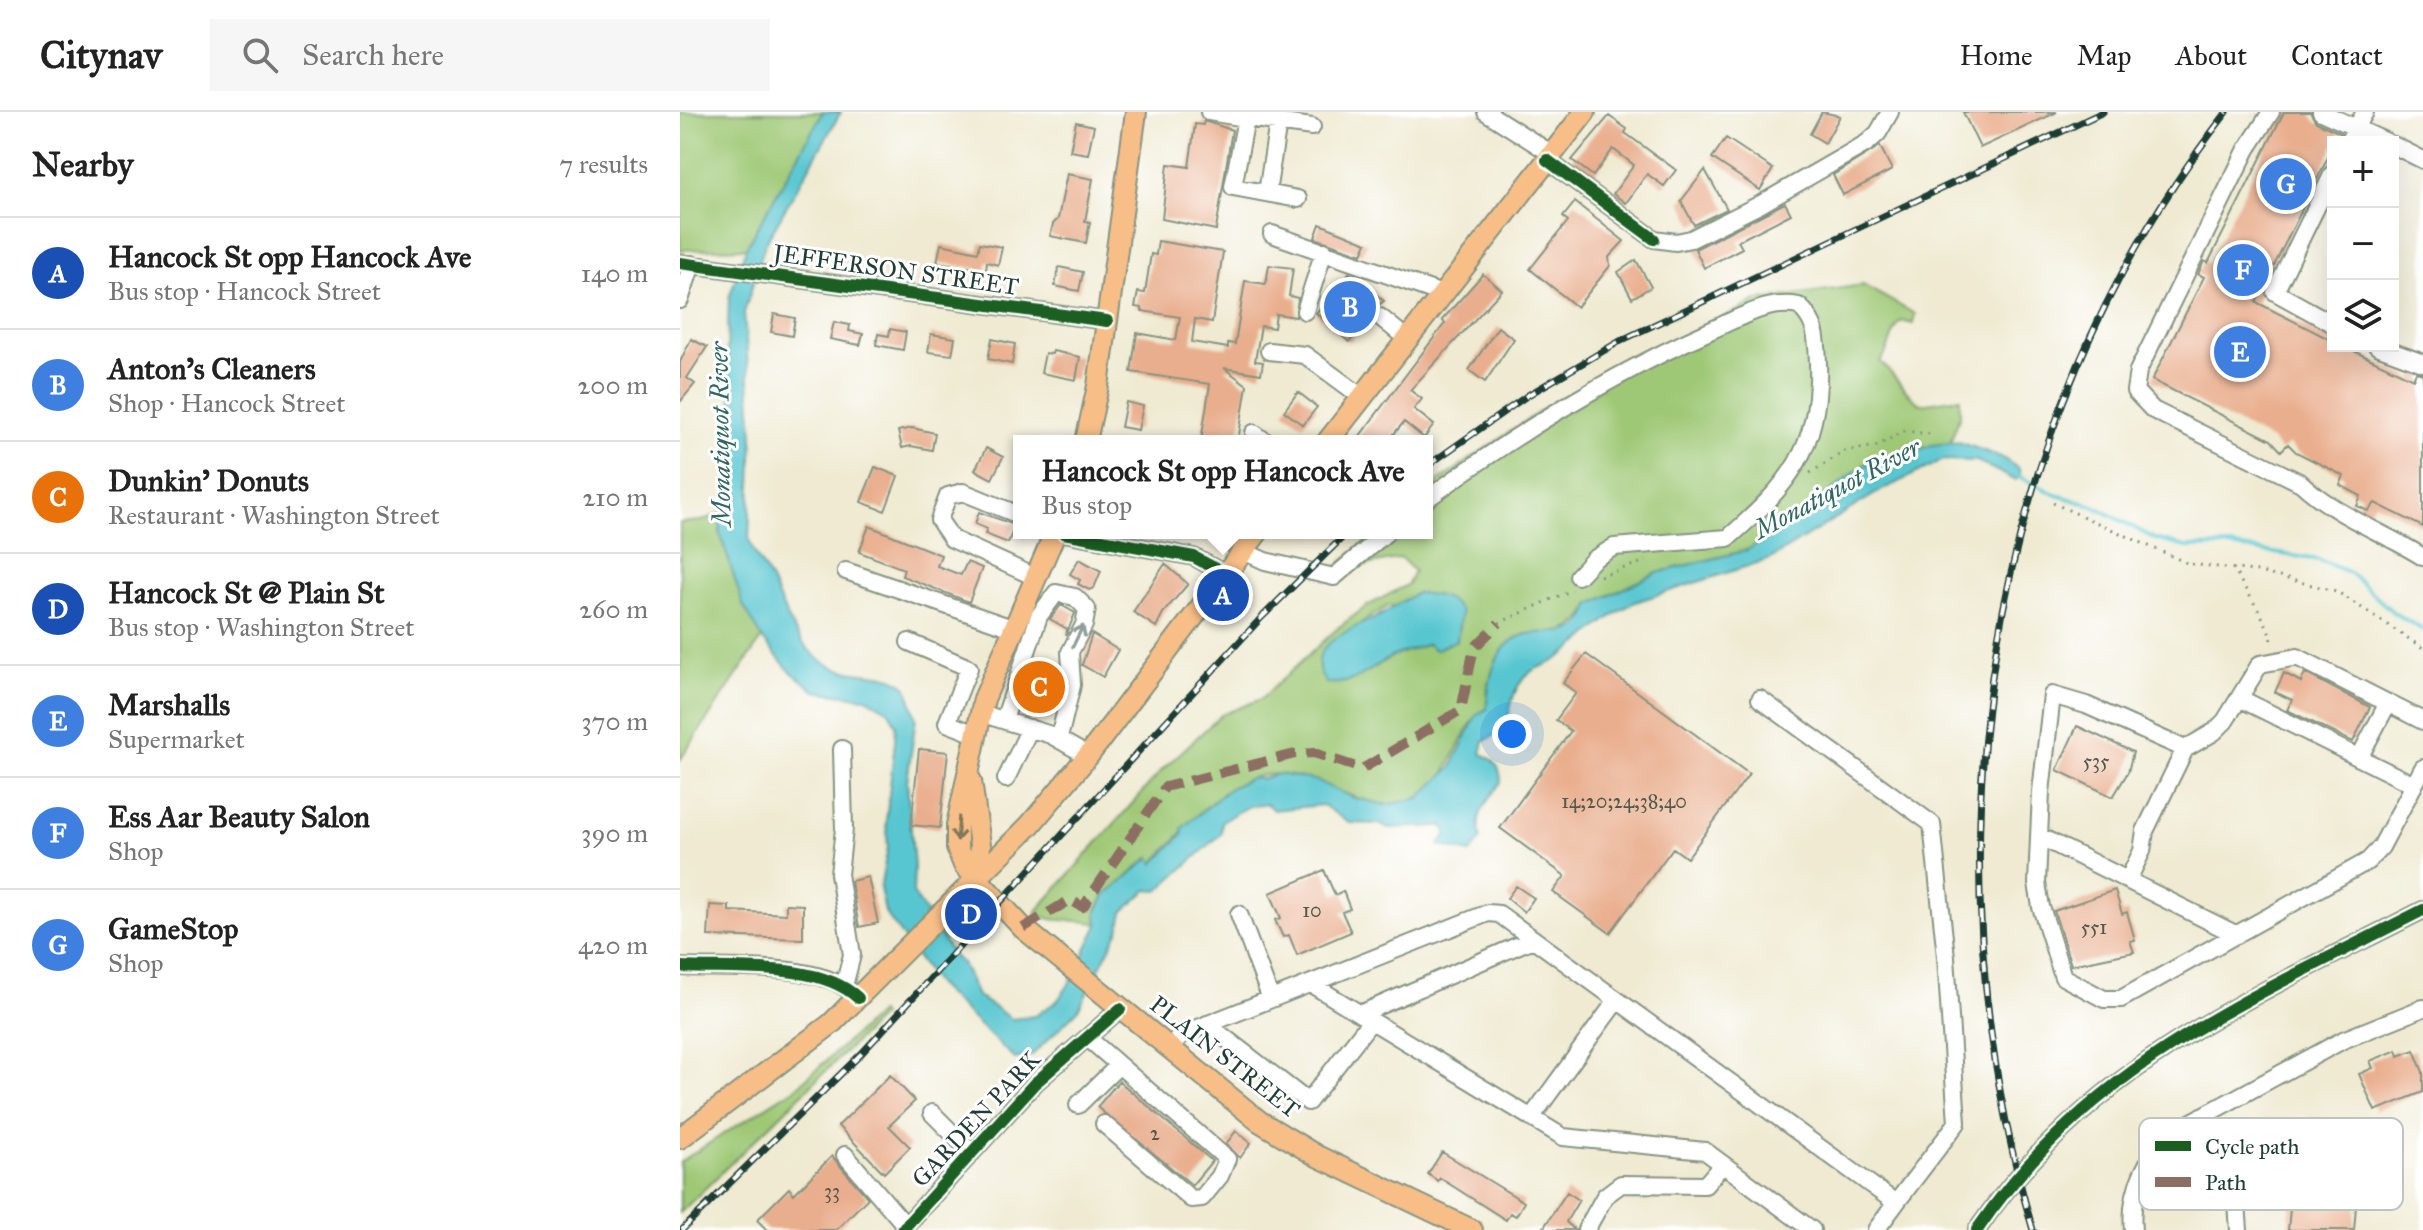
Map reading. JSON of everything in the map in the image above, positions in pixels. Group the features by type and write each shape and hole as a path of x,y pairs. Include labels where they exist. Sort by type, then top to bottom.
{"main road":[{"path":"1087,435 1107,321 1136,112"},
{"path":"1333,435 1585,112"},
{"path":"977,881 980,836 969,772 975,734 991,679 1052,539"},
{"path":"680,1138 800,1050 851,992 900,957 977,881 1044,810 1088,756 1252,539"},
{"name":"PLAIN STREET","path":"977,881 1012,918 1232,1101 1297,1145 1472,1230"}],"street":[{"path":"1209,112 1269,118 1312,127"},
{"path":"1486,112 1654,239 1691,239 1873,138 1890,112"},
{"path":"2271,112 2247,149 2144,357 2134,382 2135,391 2153,410 2301,483 2321,502 2382,531 2423,557"},
{"path":"2321,112 2361,119 2380,136"},
{"path":"1246,118 1233,187 1298,199"},
{"path":"1267,193 1269,118"},
{"path":"2399,148 2423,160"},
{"path":"2327,185 2275,292 2327,321"},
{"path":"1272,234 1442,294"},
{"path":"1305,311 1324,251"},
{"name":"JEFFERSON STREET","path":"686,263 1107,321"},
{"path":"680,300 686,263"},
{"path":"1433,495 1524,430 1667,350 1770,305 1799,306 1810,317 1816,335 1819,404 1809,440 1782,485 1728,538 1614,547 1594,559 1578,576"},
{"path":"1380,317 1407,339"},
{"path":"1269,351 1305,355 1362,397"},
{"path":"2393,352 2423,363"},
{"path":"1013,513 963,492 948,496 939,520 952,539 1035,577"},
{"path":"1096,539 1194,557 1225,574"},
{"path":"1243,551 1265,561 1334,577 1379,539"},
{"path":"846,571 1012,628"},
{"path":"1004,720 1039,616 1056,593 1075,597 1087,609 1084,625 1070,652 1072,685 1059,738"},
{"path":"909,642 991,679"},
{"path":"2128,880 2142,851 2145,831 2185,749 2214,732 2258,666 2276,659 2297,657 2423,721"},
{"path":"969,668 947,723 975,734"},
{"path":"2185,749 2086,705 2052,695 2039,836 2041,907 2059,971 2069,982 2104,999 2121,999 2368,861 2381,847 2423,768"},
{"path":"2239,698 2414,785"},
{"path":"1760,699 1932,824 1946,957 1957,1123 1876,1230"},
{"path":"2359,758 2388,703"},
{"path":"980,713 1059,738 1088,756"},
{"path":"1006,779 1030,728"},
{"path":"680,967 802,973 851,992 852,955 839,874 844,829 842,749"},
{"path":"2039,836 2237,935"},
{"path":"1977,1230 2018,1175 2057,1133 2142,1062 2218,1015 2423,910"},
{"path":"1168,1048 1183,1034 1207,1024 1488,913 1499,914 1896,1203"},
{"path":"1239,914 1271,999"},
{"path":"1207,1024 1308,1102 1365,1018 1533,939"},
{"path":"1311,984 1563,1137 1689,1147 1705,1151 1812,1230"},
{"path":"1531,1118 1617,1000"},
{"path":"2199,1118 2343,1040 2423,1008"},
{"name":"GARDEN PARK","path":"904,1228 1034,1084 1120,1009"},
{"path":"1089,1039 1227,1159 1220,1176 1202,1198 1191,1199 1104,1124"},
{"path":"1078,1105 1119,1065"},
{"path":"932,1113 972,1153"},
{"path":"845,1155 904,1228"},
{"path":"1586,1230 1613,1188 1621,1184 1705,1185 1723,1164"},
{"path":"2133,1230 2135,1192 2139,1183"},
{"path":"2239,1210 2239,1230"}],"path":[{"path":"2053,503 2189,564 2233,568 2336,591 2423,648"},
{"path":"2233,568 2254,609 2271,629 2276,659"}],"green space":[{"path":"680,112 823,112 746,248 680,250"},
{"path":"1863,285 1915,314 1913,324 1901,321 1897,326 1880,362 1920,404 1960,398 1960,415 1950,443 1864,465 1783,528 1747,550 1657,573 1591,604 1580,620 1565,631 1546,636 1525,634 1488,682 1487,709 1469,726 1440,779 1418,798 1395,804 1372,802 1305,779 1281,775 1257,776 1221,795 1153,864 1150,857 1105,896 1097,911 1098,924 1050,919 1035,913 1163,769 1221,715 1261,699 1339,627 1367,606 1407,585 1414,571 1401,558 1331,572 1368,539 1433,539 1433,485 1555,401 1759,300","holes":["1390,605 1436,650 1428,644 1395,655 1353,679 1326,683 1362,622"]},
{"path":"733,508 768,629 680,760 680,523 702,521"},
{"path":"879,1013 882,1016 680,1213 680,1162 797,1087"}],"water":[{"path":"823,112 841,112 765,244 744,313 753,435 749,539 790,623 806,647 829,665 885,676 907,687 916,718 907,781 913,893 955,958 962,963 977,996 1012,1019 1035,1016 1057,1001 1068,986 1098,925 1097,911 1105,896 1151,857 1154,864 1183,834 1182,828 1230,788 1251,778 1262,779 1278,774 1315,780 1354,798 1386,805 1419,798 1451,768 1477,714 1487,709 1494,665 1505,647 1514,640 1529,634 1573,629 1582,622 1591,604 1657,573 1747,550 1783,528 1864,465 1895,459 1932,445 1959,442 2001,457 2019,469 2020,477 2015,480 1977,461 1943,460 1880,491 1770,559 1635,602 1556,660 1527,674 1517,687 1507,721 1495,735 1484,741 1481,754 1496,765 1501,782 1480,815 1481,839 1470,853 1439,845 1447,834 1444,826 1386,828 1380,824 1349,823 1323,805 1273,810 1267,804 1249,806 1222,821 1221,834 1158,891 1147,890 1123,912 1119,930 1078,1010 1032,1055 1015,1059 936,984 885,912 880,888 888,847 886,821 896,725 889,711 866,698 815,691 788,669 764,641 743,605 720,533 720,521 734,484 728,458 735,433 727,351 729,298 746,248"},
{"path":"1417,593 1442,597 1456,606 1461,612 1457,640 1435,650 1428,644 1391,657 1353,680 1326,683 1319,660 1330,642"}],"building":[{"path":"1822,112 1840,116 1825,143 1810,134"},
{"path":"1963,112 2057,112 1980,148"},
{"path":"2284,112 2310,112 2316,122 2340,133 2339,136 2327,136 2327,159 2256,302 2327,338 2327,352 2356,352 2413,379 2416,372 2423,374 2423,527 2375,503 2368,511 2357,506 2361,496 2340,485 2344,476 2296,452 2288,444 2281,451 2271,440 2152,380 2204,277 2198,274 2204,261 2208,263"},
{"path":"1609,116 1627,129 1625,133 1676,170 1664,186 1647,174 1626,203 1613,194 1634,165 1613,149 1593,176 1572,160"},
{"path":"1204,121 1232,130 1216,230 1162,219 1168,164 1189,167 1195,124 1203,125"},
{"path":"1076,122 1094,126 1088,154 1070,151"},
{"path":"1726,138 1773,169 1760,190 1712,158"},
{"path":"1880,146 1892,170 1843,195 1833,175"},
{"path":"1705,170 1727,209 1694,225 1681,201"},
{"path":"1067,174 1093,179 1085,221 1090,222 1086,243 1050,236 1058,219"},
{"path":"1575,202 1624,241 1609,257 1610,266 1577,307 1530,269 1568,221 1563,217"},
{"path":"1785,203 1791,214 1738,241 1742,248 1704,268 1695,249"},
{"path":"1320,224 1367,243 1362,254 1315,238"},
{"path":"1158,241 1223,252 1212,322 1195,319 1192,342 1228,348 1228,343 1235,344 1245,281 1266,284 1269,265 1293,268 1289,296 1298,298 1296,317 1276,314 1274,328 1261,326 1255,361 1263,362 1261,374 1224,368 1247,385 1239,435 1202,435 1210,384 1131,372 1137,333 1176,340 1180,317 1135,307 1138,292 1145,293 1151,254 1156,255"},
{"path":"980,243 1002,247 998,265 987,262 986,270 937,262 941,244 978,252"},
{"path":"1636,260 1651,287 1632,298 1618,272"},
{"path":"1059,267 1083,272 1079,291 1055,286"},
{"path":"1349,273 1384,301 1372,310 1349,342 1316,313"},
{"path":"1483,274 1502,290 1410,390 1422,399 1414,409 1434,425 1426,435 1420,435 1404,422 1393,435 1361,435 1445,323 1442,320"},
{"path":"774,314 795,318 792,336 771,332"},
{"path":"834,322 850,325 849,331 863,334 860,345 830,339"},
{"path":"1498,327 1514,339 1485,382 1469,370"},
{"path":"890,329 906,332 903,350 876,345 878,334 889,336"},
{"path":"931,334 955,338 952,355 928,352"},
{"path":"691,339 707,347 687,378 695,384 680,402 680,362"},
{"path":"992,339 1015,344 1012,364 988,359"},
{"path":"1053,351 1080,357 1076,380 1041,373 1045,353 1052,354"},
{"path":"1298,392 1317,407 1303,425 1284,411"},
{"path":"1126,402 1143,406 1138,430 1121,427"},
{"path":"912,428 935,433 932,450 911,446 902,448 898,431"},
{"path":"986,448 1003,457 992,479 975,470"},
{"path":"875,467 898,476 885,511 861,502"},
{"path":"979,512 1013,524 1013,530 1008,543 985,534 987,529 975,524"},
{"path":"869,526 941,555 937,566 961,575 967,562 982,568 969,602 902,576 904,569 859,552"},
{"path":"1079,559 1101,571 1094,588 1089,590 1078,584 1080,580 1070,574"},
{"path":"1165,564 1188,584 1163,613 1156,627 1133,612"},
{"path":"1061,605 1075,613 1066,636 1067,629 1050,619"},
{"path":"1092,634 1118,650 1103,677 1082,665"},
{"path":"1586,654 1749,774 1687,858 1673,848 1610,933 1553,892 1565,876 1500,828 1571,731 1556,720 1576,693 1563,683"},
{"path":"1033,667 1061,678 1050,710 1023,699"},
{"path":"2284,673 2301,682 2305,673 2370,707 2353,742 2287,710 2292,700 2275,692"},
{"path":"2077,726 2133,752 2128,772 2113,797 2057,770"},
{"path":"919,749 948,752 940,828 911,825"},
{"path":"1324,870 1335,895 1343,891 1350,909 1342,912 1351,932 1297,955 1289,935 1283,937 1275,920 1281,918 1270,893"},
{"path":"868,877 878,923 859,927 851,881"},
{"path":"1516,886 1534,898 1524,912 1507,898"},
{"path":"2115,890 2122,914 2127,912 2135,940 2130,941 2134,952 2071,965 2054,911"},
{"path":"786,904 803,905 803,939 708,936 710,905 729,906 729,911 786,914"},
{"path":"2397,1050 2399,1056 2414,1050 2423,1072 2423,1092 2375,1111 2359,1074 2373,1068 2370,1061"},
{"path":"890,1075 915,1101 889,1126 910,1147 884,1173 838,1126"},
{"path":"1119,1081 1212,1161 1192,1185 1097,1107"},
{"path":"1236,1131 1251,1143 1240,1158 1226,1144"},
{"path":"1442,1152 1524,1202 1516,1216 1510,1213 1506,1220 1440,1178 1438,1181 1428,1174"},
{"path":"832,1156 868,1198 836,1230 767,1230 757,1220 789,1188 794,1194"},
{"path":"1567,1192 1579,1200 1566,1222 1575,1230 1542,1230"},
{"path":"2290,1210 2356,1210 2354,1230 2288,1230"}],"waterway":[{"name":"Monatiquot River","path":"2018,476 2057,495 2094,506 2155,539 2187,547 2230,546 2319,560 2350,573 2394,613 2423,630"}],"railway":[{"path":"1433,462 1528,395 1622,340 2103,112"},
{"path":"2033,1230 1999,1087 1982,941 1981,794 1996,647 2029,504 2078,366 2144,234 2227,112"},
{"path":"682,1230 861,1054 1261,618 1341,539"}],"marked path":[{"path":"1023,928 1070,900 1083,907 1165,787 1295,754 1314,753 1362,769 1461,710 1474,648 1499,623"}],"cycle path":[{"path":"1547,160 1654,239"},
{"path":"680,263 1107,321"},
{"path":"1096,539 1194,557 1225,574"},
{"path":"1977,1230 2022,1172 2070,1122 2122,1079 2236,1006 2423,910"},
{"path":"680,967 749,968 798,973 841,986 858,998"},
{"path":"902,1230 1034,1084 1120,1009"}],"place":[{"name":"GameStop","path":"2286,184"},
{"name":"Ess Aar Beauty Salon","path":"2243,270"},
{"name":"Anton's Cleaners","path":"1350,307"},
{"name":"Marshalls","path":"2240,352"},
{"name":"Hancock St opp Hancock Ave","path":"1223,595"},
{"name":"Dunkin' Donuts","path":"1039,687"},
{"name":"Hancock St @ Plain St","path":"971,914"}]}
